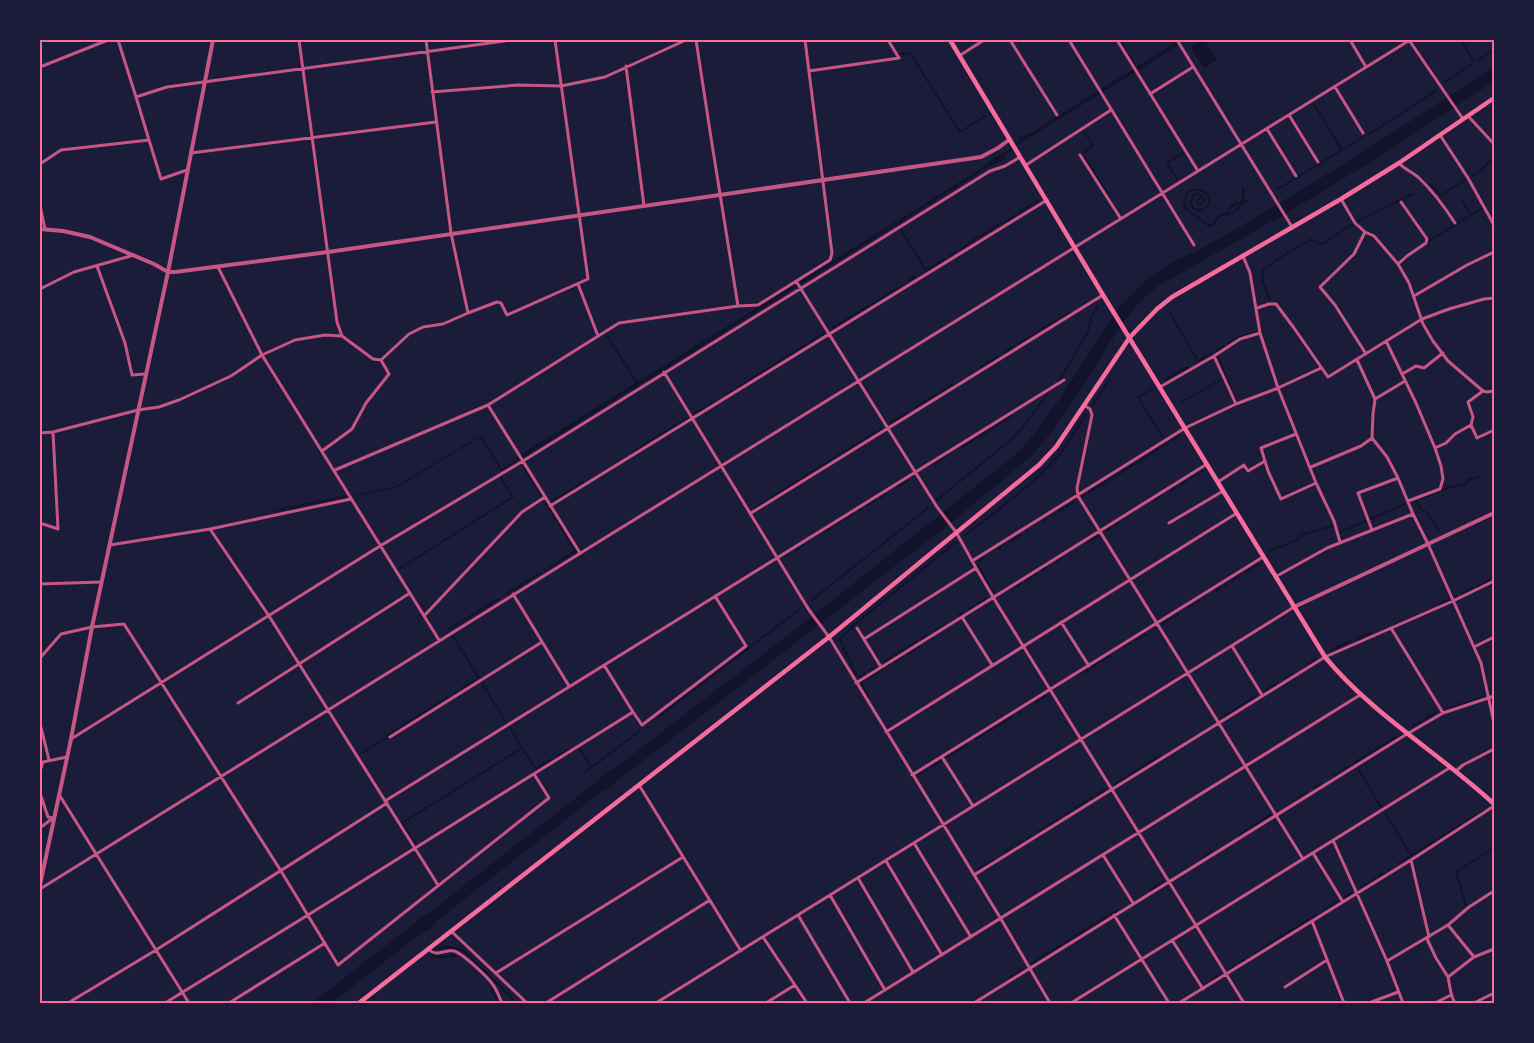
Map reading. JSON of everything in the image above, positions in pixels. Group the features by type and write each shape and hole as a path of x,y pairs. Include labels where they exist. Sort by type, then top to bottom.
{"main road":[{"path":"950,40 1325,657 1360,695 1456,771 1494,805"},
{"path":"361,1002 829,637 1039,465 1056,447 1130,337 1157,308 1172,297 1292,228 1399,163 1494,98"}],"street":[{"path":"40,67 108,40"},
{"path":"118,40 161,179 187,170"},
{"path":"40,887 101,582 168,272 213,40"},
{"path":"299,40 337,322 342,336"},
{"path":"426,40 451,233 468,312"},
{"path":"136,97 167,87 512,40"},
{"path":"382,360 409,334 423,327 443,324 468,312 497,302 502,303 507,315 588,279 555,40"},
{"path":"432,92 518,85 561,86 605,77 686,40"},
{"path":"696,40 738,306"},
{"path":"335,470 488,405 618,322 758,305 798,285 830,260 832,253 805,40"},
{"path":"809,71 899,58 888,40"},
{"path":"959,56 984,40"},
{"path":"1010,40 1056,115"},
{"path":"1069,40 1194,245"},
{"path":"1117,40 1198,171"},
{"path":"1177,40 1292,228"},
{"path":"1350,40 1366,67"},
{"path":"40,887 1410,40 1462,119"},
{"path":"626,66 644,206"},
{"path":"1150,94 1193,66"},
{"path":"1335,87 1363,133"},
{"path":"1026,165 1112,110"},
{"path":"1289,115 1318,162"},
{"path":"1468,116 1494,144"},
{"path":"190,153 436,122"},
{"path":"1267,128 1296,176"},
{"path":"1440,134 1468,178 1494,225"},
{"path":"40,164 61,150 149,140"},
{"path":"40,204 42,229 90,237 135,255 168,272 175,272 328,252 981,157 1011,140"},
{"path":"1080,155 1121,219"},
{"path":"70,739 521,458 664,372 798,285 990,171 1005,166 1021,157"},
{"path":"1399,163 1416,175 1437,197 1455,223"},
{"path":"1341,199 1356,223 1365,232 1374,236 1398,264 1410,283 1423,324 1448,361 1483,391 1494,391"},
{"path":"550,506 1047,200"},
{"path":"1398,264 1426,243 1426,239 1401,202"},
{"path":"1365,232 1354,254 1320,287 1335,305 1366,354"},
{"path":"1414,296 1467,265 1494,252"},
{"path":"40,288 74,272 135,255"},
{"path":"1243,256 1250,273 1260,333 1278,388 1316,483 1334,521 1340,542"},
{"path":"97,266 125,343 132,375 145,374"},
{"path":"217,266 262,355 439,640"},
{"path":"578,284 598,336"},
{"path":"798,285 939,510 956,532 993,598 1244,1003"},
{"path":"751,513 1103,294"},
{"path":"1257,308 1276,304 1328,377 1422,319 1449,309 1494,298"},
{"path":"1160,386 1240,339 1260,333"},
{"path":"40,433 53,432 138,410 159,407 179,400 231,376 262,355 295,340 325,335 342,336 373,359 382,360"},
{"path":"1386,341 1435,448 1443,478 1440,488 1408,501"},
{"path":"1402,374 1416,366 1424,368 1443,354"},
{"path":"1214,356 1236,404"},
{"path":"322,451 352,429 366,403 389,374 382,360"},
{"path":"1357,360 1375,399 1372,438 1387,457 1398,478 1481,663 1494,723"},
{"path":"972,561 1186,428 1236,404 1322,368"},
{"path":"664,372 810,612 829,637 1050,1003"},
{"path":"68,1003 156,950 570,686 1064,380"},
{"path":"1375,399 1405,381"},
{"path":"1483,391 1468,402 1473,418 1471,425 1477,438 1494,430"},
{"path":"488,405 580,553"},
{"path":"1084,405 1090,409 1092,416 1077,488 1078,496 1303,859"},
{"path":"1435,448 1446,443 1455,434 1471,425"},
{"path":"40,523 58,529 53,432"},
{"path":"1296,434 1261,448 1268,471 1281,499 1316,483"},
{"path":"1311,467 1361,446 1372,438"},
{"path":"1218,482 1244,465 1248,471 1265,461"},
{"path":"856,683 1207,464"},
{"path":"1372,530 1358,493 1398,478"},
{"path":"1169,523 1223,491"},
{"path":"424,616 522,512 545,497"},
{"path":"110,545 210,529 351,498"},
{"path":"886,732 1237,513"},
{"path":"1275,577 1326,548 1413,514"},
{"path":"656,1003 1294,607 1494,514"},
{"path":"210,529 269,616 438,885"},
{"path":"912,775 1263,557"},
{"path":"864,639 976,568"},
{"path":"974,875 1325,657 1494,581"},
{"path":"40,584 101,582"},
{"path":"238,703 410,594"},
{"path":"512,594 570,686"},
{"path":"604,665 642,725 746,646 715,596"},
{"path":"962,617 992,666"},
{"path":"1061,622 1089,666"},
{"path":"40,658 61,634 92,627 124,624 281,871 338,965 549,798 534,774"},
{"path":"856,628 881,667"},
{"path":"1391,628 1443,712"},
{"path":"1474,647 1494,637"},
{"path":"390,737 542,642"},
{"path":"1232,646 1262,695"},
{"path":"864,1003 1360,695"},
{"path":"974,1003 1443,712 1494,696"},
{"path":"165,1003 634,712"},
{"path":"40,722 49,760"},
{"path":"1456,771 1463,765 1494,749"},
{"path":"40,771 43,762 67,757"},
{"path":"942,757 973,806"},
{"path":"1071,1003 1451,767"},
{"path":"639,785 741,950"},
{"path":"40,793 48,817 54,818"},
{"path":"59,795 189,1003"},
{"path":"1179,1003 1411,860 1494,805"},
{"path":"40,828 54,818"},
{"path":"1333,840 1387,961 1402,1003"},
{"path":"914,843 970,937"},
{"path":"1313,853 1343,902"},
{"path":"1103,855 1134,903"},
{"path":"496,973 683,857"},
{"path":"1411,860 1428,938 1436,958 1448,977 1451,996 1456,1003"},
{"path":"886,861 942,955"},
{"path":"858,878 914,972"},
{"path":"1387,961 1428,938 1448,925 1469,907 1494,892"},
{"path":"830,896 885,990"},
{"path":"546,1003 710,900"},
{"path":"798,915 850,1003"},
{"path":"1114,915 1169,1003"},
{"path":"1312,921 1344,1003"},
{"path":"1448,925 1474,957"},
{"path":"451,930 527,1003"},
{"path":"763,937 807,1003"},
{"path":"1172,940 1202,988"},
{"path":"229,1003 325,943"},
{"path":"428,949 432,953 451,950 461,955 493,983 502,1003"},
{"path":"1448,977 1474,957 1494,949"},
{"path":"1285,987 1327,960"},
{"path":"766,1003 795,985"},
{"path":"1369,1003 1398,992"},
{"path":"1474,1003 1494,993"},
{"path":"1435,1003 1451,996"}],"shaded area":[{"path":"1180,40 1187,40 1022,142 1018,137 1029,134"},
{"path":"1204,40 1217,60 1204,68 1190,47"},
{"path":"1494,67 1494,81 1382,155 1285,214 1158,286 1136,305 1052,430 1027,460 944,528 617,781 608,790 602,791 438,920 430,930 421,933 332,1003 312,1003 603,775 615,768 809,619 1021,450 1061,397 1119,307 1145,281 1173,262 1233,231 1344,164"},
{"path":"1003,153 1006,159 997,162 501,471 480,437 396,488 353,496 395,487 481,435 502,469 516,460 517,457 979,170 995,156 997,157"}],"waterway":[{"path":"1120,40 1125,48"},
{"path":"1461,40 1473,60"},
{"path":"1477,61 1494,50"},
{"path":"900,54 910,53 960,132 985,116"},
{"path":"1129,55 1135,65"},
{"path":"1445,82 1472,64"},
{"path":"1368,135 1437,90"},
{"path":"1314,104 1342,150"},
{"path":"1084,131 1093,146 1082,153 1109,196"},
{"path":"1278,189 1363,137"},
{"path":"1003,156 1022,140"},
{"path":"1177,179 1167,163 1183,153"},
{"path":"1472,176 1494,158"},
{"path":"1430,184 1441,195 1467,179"},
{"path":"1201,198 1197,202 1199,205 1202,204 1204,199 1199,194 1193,195 1191,204 1195,209 1202,210 1209,204 1209,196 1199,190 1188,192 1184,202 1185,206 1186,209 1210,226 1214,224 1219,216 1230,214 1238,209 1243,199 1243,188"},
{"path":"1358,221 1412,194"},
{"path":"1243,202 1249,200"},
{"path":"1429,241 1471,215 1462,200"},
{"path":"1034,204 1038,201"},
{"path":"1227,214 1231,206 1240,203"},
{"path":"1019,213 1031,205"},
{"path":"1471,215 1482,208"},
{"path":"1006,221 1016,215"},
{"path":"979,237 1002,223"},
{"path":"1270,300 1262,280 1263,271 1305,242 1312,239 1318,244 1324,243 1353,224"},
{"path":"901,230 926,270 945,259"},
{"path":"961,249 977,238"},
{"path":"949,256 955,252"},
{"path":"909,280 915,277"},
{"path":"877,301 898,288"},
{"path":"857,313 874,303"},
{"path":"1059,381 1088,332 1091,318 1098,306"},
{"path":"1042,329 1069,313"},
{"path":"1170,313 1198,361 1212,353"},
{"path":"832,328 855,314"},
{"path":"1018,344 1040,331"},
{"path":"1229,343 1239,337 1257,332"},
{"path":"761,373 824,333"},
{"path":"608,337 637,383"},
{"path":"1216,351 1224,346"},
{"path":"1005,352 1013,347"},
{"path":"981,367 998,357"},
{"path":"1218,357 1223,369"},
{"path":"1166,379 1188,367"},
{"path":"1224,372 1226,376"},
{"path":"750,379 759,374"},
{"path":"1093,405 1110,379"},
{"path":"1182,402 1222,379"},
{"path":"1227,380 1236,400"},
{"path":"738,387 746,382"},
{"path":"1152,389 1138,397 1163,438"},
{"path":"727,394 732,391"},
{"path":"937,500 1013,438 1049,392"},
{"path":"916,407 937,394"},
{"path":"709,405 714,402"},
{"path":"696,413 705,407"},
{"path":"890,423 907,413"},
{"path":"964,536 1013,498 1048,467 1066,446 1086,414"},
{"path":"962,447 1012,416"},
{"path":"634,451 688,418"},
{"path":"755,508 882,428"},
{"path":"1172,441 1181,435"},
{"path":"1142,459 1168,443"},
{"path":"935,464 945,457"},
{"path":"1089,492 1140,461"},
{"path":"524,467 541,495"},
{"path":"1191,478 1203,471"},
{"path":"1423,498 1479,477"},
{"path":"399,569 513,497 501,478"},
{"path":"898,486 909,480"},
{"path":"1182,484 1186,481"},
{"path":"553,501 584,482"},
{"path":"1171,491 1176,487"},
{"path":"880,498 885,494"},
{"path":"274,511 346,496"},
{"path":"1154,501 1161,496"},
{"path":"866,506 876,500"},
{"path":"1416,500 1421,509 1427,513 1439,530"},
{"path":"1058,512 1074,502"},
{"path":"546,503 566,535"},
{"path":"1370,519 1405,504"},
{"path":"812,600 928,508"},
{"path":"839,523 854,513"},
{"path":"1340,532 1367,521"},
{"path":"1116,525 1119,522"},
{"path":"1270,551 1299,539 1299,535 1333,526"},
{"path":"824,532 831,528"},
{"path":"1011,541 1021,535"},
{"path":"1086,543 1098,536"},
{"path":"545,570 576,551 567,537"},
{"path":"849,660 840,639 855,624 956,542"},
{"path":"796,550 804,545"},
{"path":"785,556 790,553"},
{"path":"984,558 979,561 978,565 992,591"},
{"path":"1057,561 1062,558"},
{"path":"1246,572 1259,564"},
{"path":"1042,570 1047,568"},
{"path":"506,594 540,573"},
{"path":"1025,581 1037,574"},
{"path":"1231,582 1241,575"},
{"path":"1478,586 1490,580"},
{"path":"1017,586 1021,583"},
{"path":"1216,591 1220,588"},
{"path":"1463,593 1472,588"},
{"path":"978,603 986,598"},
{"path":"449,629 498,599"},
{"path":"1439,604 1448,600"},
{"path":"1196,603 1200,601"},
{"path":"1188,608 1194,604"},
{"path":"969,609 973,606"},
{"path":"658,717 800,609"},
{"path":"959,615 963,613"},
{"path":"1163,624 1178,615"},
{"path":"933,631 938,628"},
{"path":"1357,639 1371,633"},
{"path":"922,638 927,635"},
{"path":"453,636 479,678 462,688"},
{"path":"1136,641 1141,637"},
{"path":"884,662 917,641"},
{"path":"1331,650 1351,641"},
{"path":"1123,648 1131,643"},
{"path":"907,654 919,647"},
{"path":"1107,658 1111,656"},
{"path":"895,662 903,657"},
{"path":"1081,674 1105,659"},
{"path":"1308,664 1316,659"},
{"path":"887,666 891,664"},
{"path":"869,671 875,667"},
{"path":"853,669 856,675"},
{"path":"862,682 883,669"},
{"path":"860,677 865,673"},
{"path":"1284,678 1291,674"},
{"path":"482,683 506,722"},
{"path":"862,683 868,696"},
{"path":"1266,690 1278,683"},
{"path":"1036,702 1046,696"},
{"path":"1221,718 1256,696"},
{"path":"388,735 448,697"},
{"path":"1447,709 1484,697"},
{"path":"1412,727 1436,712"},
{"path":"976,739 1010,718"},
{"path":"416,845 402,823 522,748 510,727"},
{"path":"584,773 641,730"},
{"path":"1355,762 1396,737"},
{"path":"360,754 386,738"},
{"path":"947,757 967,745"},
{"path":"522,748 536,769 552,759"},
{"path":"580,749 591,766"},
{"path":"558,756 568,750"},
{"path":"1115,784 1160,756"},
{"path":"932,767 942,760"},
{"path":"1334,776 1349,766"},
{"path":"920,774 928,769"},
{"path":"1358,769 1381,807"},
{"path":"1314,788 1321,784"},
{"path":"1097,795 1106,789"},
{"path":"1298,798 1306,793"},
{"path":"1075,808 1087,801"},
{"path":"1399,863 1485,810"},
{"path":"1064,815 1072,811"},
{"path":"1385,813 1411,855"},
{"path":"1239,835 1270,815"},
{"path":"1038,832 1057,820"},
{"path":"1027,839 1031,836"},
{"path":"1017,845 1023,841"},
{"path":"1466,906 1456,872 1494,848"},
{"path":"1005,852 1011,849"},
{"path":"1204,857 1212,851"},
{"path":"978,869 993,860"},
{"path":"1379,876 1384,873"},
{"path":"1150,890 1163,882"},
{"path":"1361,887 1370,882"},
{"path":"1345,897 1352,893"},
{"path":"1325,909 1336,902"},
{"path":"1112,914 1116,911"},
{"path":"1261,949 1316,915"},
{"path":"1032,963 1106,917"},
{"path":"435,946 437,948 448,947 463,950 517,1003"},
{"path":"431,956 455,956"},
{"path":"1239,962 1244,960"},
{"path":"1229,969 1236,965"},
{"path":"1009,978 1023,969"},
{"path":"1213,979 1220,974"},
{"path":"491,987 499,1003"},
{"path":"968,1003 973,1000"}]}
